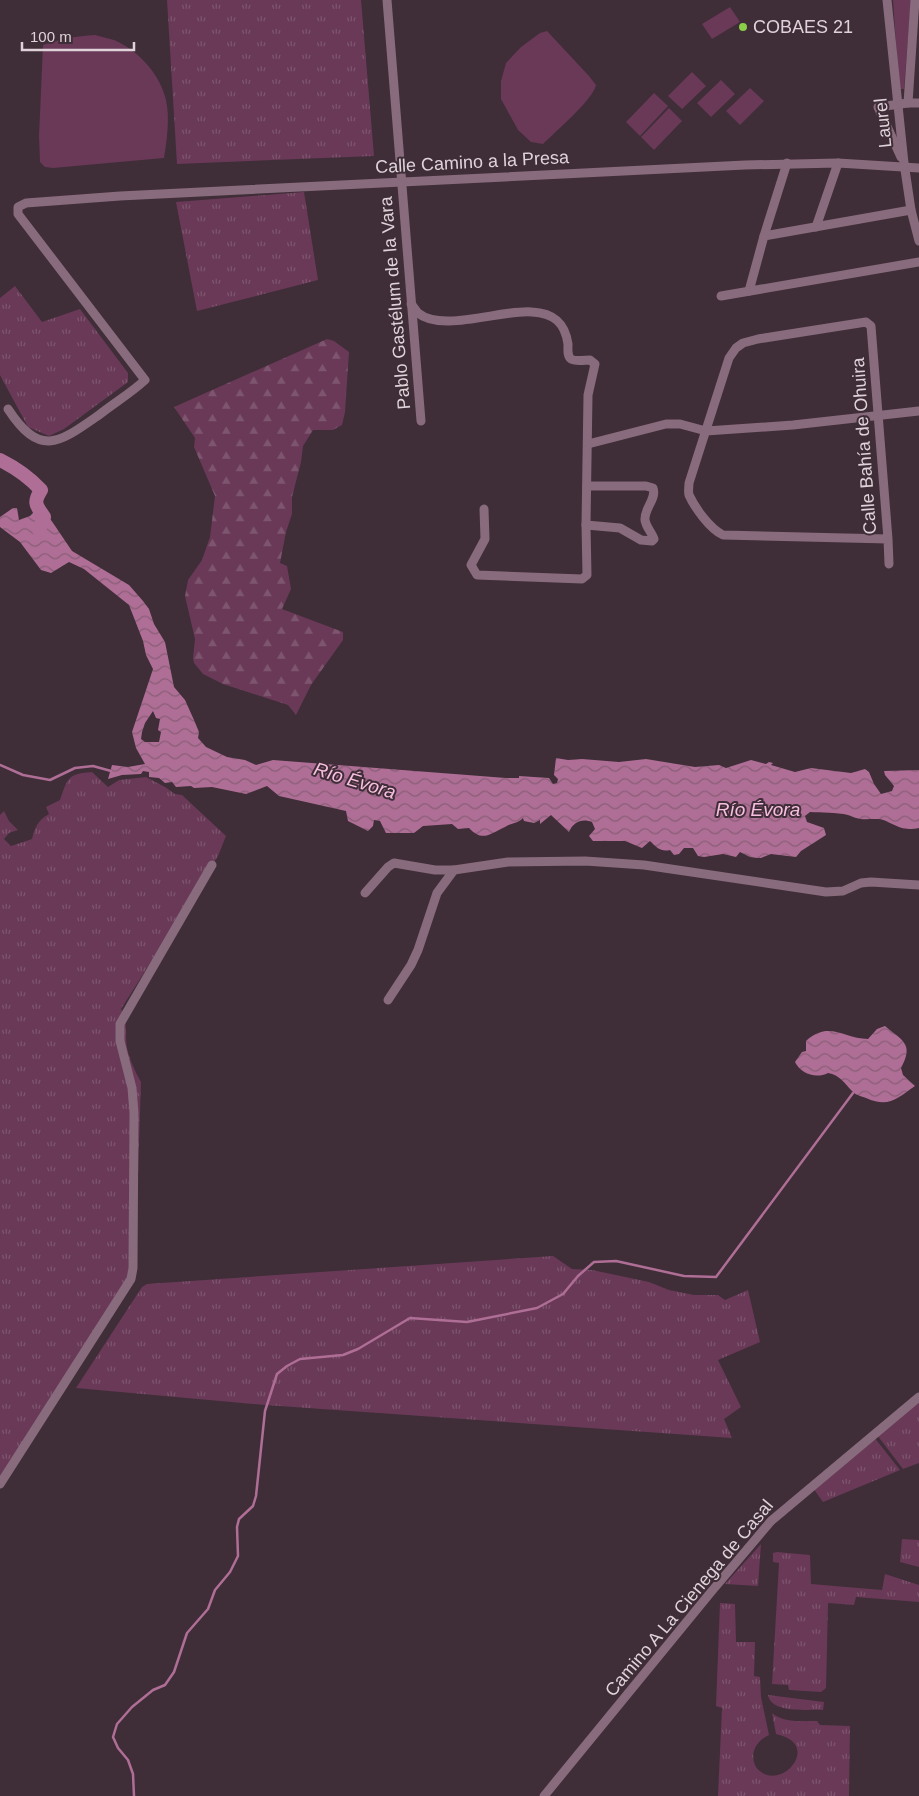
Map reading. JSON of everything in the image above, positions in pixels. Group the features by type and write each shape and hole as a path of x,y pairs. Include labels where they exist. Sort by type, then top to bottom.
{"street":[{"name":"Pablo Gastélum de la Vara","path":"386,0 421,421"},
{"name":"Laurel","path":"887,0 904,165 911,210 919,241"},
{"path":"908,103 915,0"},
{"path":"904,165 877,109 878,106 919,103"},
{"name":"Calle Camino a la Presa","path":"8,409 19,426 31,436 53,441 74,432 145,380 18,214 18,207 26,203 786,163 904,165 919,168"},
{"path":"749,291 786,163"},
{"path":"816,227 838,163"},
{"path":"764,236 911,210"},
{"path":"721,296 919,262"},
{"path":"411,304 419,313 439,321 470,320 514,312 545,313 553,317 564,327 571,359 590,360 595,364 588,395 586,525 588,575 582,579 476,575 471,565 485,539 484,509"},
{"name":"Calle Bahía de Ohuira","path":"706,432 728,358 743,343 866,322 871,326 890,564"},
{"path":"588,444 666,424 680,424 706,432 793,425 919,411"},
{"path":"706,432 689,483 688,492 698,510 714,529 723,535 888,539"},
{"path":"586,525 620,528 641,540 646,542 652,541 653,536 645,521 647,509 655,490 646,486 587,486"},
{"path":"365,893 388,867 394,863 435,870 454,870 508,862 585,861 644,866 826,892 843,891 861,883 871,882 919,885"},
{"path":"0,1484 131,1279 133,1268 134,1113 132,1088 120,1041 120,1024 212,865"},
{"path":"388,1000 411,965 418,950 437,893 454,870"},
{"name":"Camino A La Cienega de Casal","path":"544,1796 771,1521 919,1397"}],"green space":[{"path":"167,0 361,0 374,156 177,164"},
{"path":"893,0 911,0 904,89 899,89"},
{"path":"730,7 740,22 712,39 702,24"},
{"path":"547,31 596,85 581,107 543,144 531,142 518,130 501,99 501,81 506,63 521,47 540,33"},
{"path":"95,35 123,44 147,64 159,81 166,100 168,114 164,158 53,168 45,167 40,162 39,136 43,45 68,38"},
{"path":"692,72 706,86 682,109 668,96"},
{"path":"721,80 735,94 711,117 697,103"},
{"path":"750,88 764,101 740,125 726,111"},
{"path":"654,93 668,106 640,136 626,122"},
{"path":"669,108 682,121 654,150 641,137"},
{"path":"304,192 318,280 197,311 176,202"},
{"path":"15,286 42,322 80,309 128,373 128,382 64,429 49,436 28,427 0,375 0,298"},
{"path":"327,339 334,341 349,352 345,412 342,425 333,430 313,430 303,446 292,497 292,514 286,532 280,563 287,566 291,589 282,609 343,632 343,640 311,685 296,715 288,705 223,684 203,674 194,663 195,639 185,596 188,580 202,560 210,537 215,496 194,447 195,438 174,407"},
{"path":"92,772 108,787 119,780 146,777 175,794 182,795 226,836 218,856 121,1009 125,1023 128,1053 141,1082 135,1267 0,1481 0,815 4,811 9,821 18,830 9,833 4,839 11,846 32,839 38,824 49,814 46,807 60,800 70,778 78,774"},
{"path":"553,1256 572,1269 592,1270 649,1282 669,1290 694,1295 718,1295 725,1300 748,1290 760,1342 718,1360 741,1407 724,1419 732,1438 265,1405 76,1388 142,1287 147,1284"},
{"path":"919,1401 919,1463 903,1469 877,1435"},
{"path":"874,1437 900,1470 823,1502 813,1488"},
{"path":"902,1539 919,1540 919,1567 900,1562"},
{"path":"761,1544 758,1586 725,1584"},
{"path":"773,1553 810,1555 811,1584 882,1590 885,1574 919,1585 919,1602 856,1597 854,1605 828,1603 826,1688 821,1692 789,1690 788,1685 772,1684 779,1563 773,1562"},
{"path":"720,1603 735,1604 736,1642 755,1642 754,1676 760,1677 761,1697 769,1735 757,1744 755,1748 753,1757 756,1767 765,1774 775,1775 785,1772 793,1765 797,1756 797,1747 790,1739 776,1734 772,1713 787,1720 817,1721 820,1725 850,1726 849,1796 718,1796 722,1708 716,1706"},
{"path":"768,1695 824,1702 823,1710 783,1708 771,1701"}],"water":[{"name":"Río Évora","path":"13,508 17,508 19,520 30,516 34,512 40,512 49,517 72,551 129,585 149,609 154,624 165,642 174,687 185,700 199,732 198,738 206,747 227,757 245,760 256,765 273,760 506,778 519,778 519,776 549,778 553,784 557,783 558,779 554,775 556,758 619,762 646,759 695,767 719,765 726,768 751,760 766,764 769,762 773,763 771,765 795,772 811,768 851,773 865,769 869,772 881,794 892,791 894,786 884,771 919,770 919,828 905,829 879,819 860,819 843,814 810,812 805,816 807,822 824,828 826,835 801,851 796,857 771,854 757,858 740,852 736,857 723,854 704,857 698,856 693,848 684,848 679,854 674,855 670,850 659,849 650,841 642,848 625,841 593,841 589,836 595,829 592,822 585,820 578,822 569,832 551,815 540,824 540,820 534,823 524,821 523,818 483,836 474,833 469,828 458,829 452,824 423,826 414,833 386,833 380,821 374,820 373,826 368,831 348,821 346,811 279,796 267,786 246,794 212,787 176,787 172,782 165,783 159,778 149,777 149,772 143,771 141,774 122,775 108,779 112,765 128,767 145,764 136,748 132,732 153,669 146,655 143,641 129,605 84,569 69,562 51,573 41,570 20,542 0,527 0,517","holes":["153,711 156,718 160,719 158,730 161,732 159,742 145,742 141,739 145,723"]},
{"path":"885,1026 905,1044 907,1053 901,1068 903,1075 915,1086 892,1101 874,1101 858,1095 836,1076 828,1073 819,1076 809,1074 801,1070 795,1062 802,1052 806,1051 806,1041 814,1035 829,1031 868,1039 877,1029"}],"waterway":[{"name":"Río Évora","path":"0,460 22,473 41,490 36,501 44,517 39,530"},
{"path":"0,765 23,775 50,780 75,768 93,766 111,771"},
{"path":"134,1796 133,1774 128,1760 118,1748 113,1737 117,1724 132,1707 153,1690 165,1685 174,1672 187,1633 208,1609 215,1590 230,1572 238,1556 237,1527 239,1519 253,1506 256,1496 265,1411 277,1374 300,1359 343,1355 358,1349 410,1318 467,1322 537,1308 563,1294 578,1276 594,1262 616,1261 684,1276 716,1277 853,1093"}],"place":[{"name":"COBAES 21","path":"743,27"}]}
